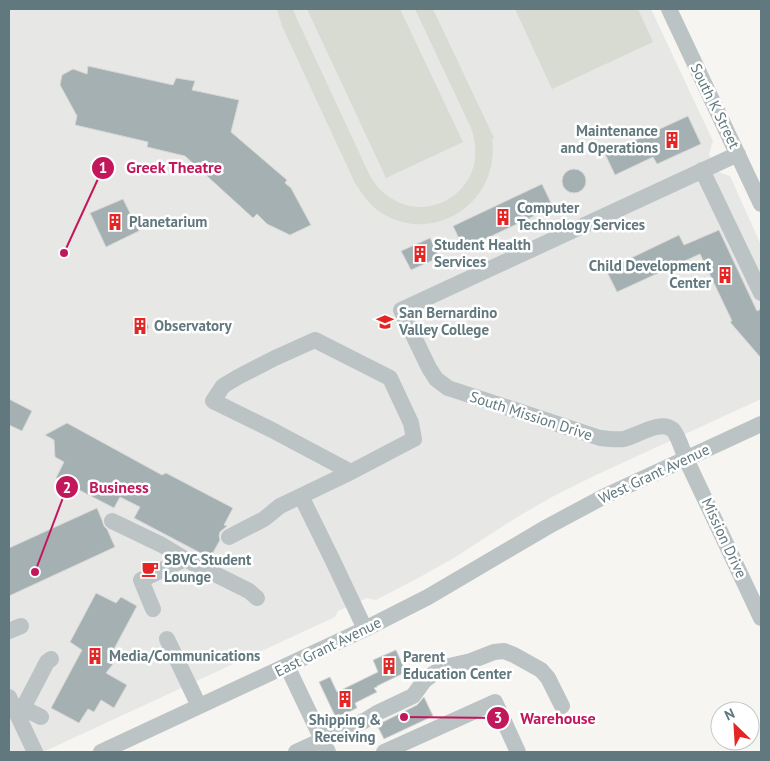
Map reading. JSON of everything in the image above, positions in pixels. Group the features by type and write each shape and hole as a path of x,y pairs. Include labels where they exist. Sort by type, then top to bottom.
{"street":[{"name":"South K Street","path":"669,9 761,204"},
{"path":"738,154 702,170 761,293"},
{"name":"South Mission Drive","path":"686,459 676,434 665,426 648,429 623,439 611,440 448,388 436,379 429,368 401,310 702,170"},
{"path":"229,536 264,519 280,506 351,472 414,439 411,424 390,378 315,340 238,377 223,386 213,401 351,472"},
{"name":"West Grant Avenue","path":"547,527 603,497 761,424"},
{"name":"Mission Drive","path":"686,459 761,618"},
{"path":"301,496 334,561 365,629"},
{"path":"112,521 249,591 257,598"},
{"name":"East Grant Avenue","path":"101,752 130,746 198,706 365,629 428,597 547,527"},
{"path":"153,609 141,580 185,559"},
{"path":"167,639 198,706"},
{"path":"296,752 324,744 413,696 424,681 445,667 471,661 494,652 504,651 541,670 548,678 562,706"},
{"path":"20,711 47,662 51,659"},
{"path":"287,666 324,744"},
{"path":"9,698 20,711 35,752"},
{"path":"384,752 495,702 518,752"},
{"path":"20,711 41,718"}],"shaded area":[{"name":"San Bernardino Valley College","path":"9,9 651,9 713,141 709,154 718,172 730,176 761,245 761,399 550,498 454,558 376,600 367,598 338,611 335,617 43,752 9,752"},
{"path":"277,9 293,9 370,176 386,195 405,205 425,207 444,202 460,190 471,173 475,152 471,128 415,9 433,9 494,138 492,139 492,162 486,182 474,199 459,212 441,221 421,224 400,221 380,212 372,206 355,183 282,26"},
{"path":"307,9 400,9 463,142 386,178"},
{"path":"515,9 638,9 653,42 552,89"}],"building":[{"path":"88,66 173,85 176,78 195,81 192,90 239,100 231,132 287,180 285,183 291,188 311,225 290,235 267,224 257,214 253,218 185,156 147,147 148,142 75,125 77,116 60,85 62,75 73,69 87,74"},
{"name":"Maintenance and Operations","path":"688,116 701,144 657,164 653,157 615,175 605,154"},
{"path":"574,169 583,172 586,181 583,190 574,193 565,190 562,181 565,172"},
{"name":"Computer Technology Services","path":"542,184 553,207 464,249 453,226"},
{"name":"Planetarium","path":"123,199 139,231 106,247 90,213"},
{"path":"719,230 757,311 761,309 761,358 730,322 732,321 700,254 617,292 606,270 679,235 684,245"},
{"name":"Student Health Services","path":"430,238 440,257 411,270 401,251"},
{"name":"Observatory","path":"142,317 143,319 145,318 149,328 147,329 148,331 139,336 138,334 136,335 132,322"},
{"path":"9,399 32,411 22,431 9,425"},
{"path":"67,423 162,475 166,473 233,508 224,525 227,526 220,532 220,540 210,558 134,518 140,507 120,497 114,508 56,478 64,462 55,457 54,440 45,435"},
{"path":"97,508 115,547 9,596 9,548"},
{"name":"Media/Communications","path":"96,593 116,603 121,597 137,606 107,662 113,664 106,673 127,685 114,708 101,700 94,712 88,709 79,723 51,708 82,650 70,642"},
{"path":"396,650 406,672 377,686 374,688 377,692 355,703 357,708 336,718 319,682 330,677 337,692 378,672 373,660"},
{"path":"424,697 433,716 384,739 377,725 417,705"}],"place":[{"name":"Maintenance and Operations","path":"672,140"},
{"name":"Computer Technology Services","path":"503,217"},
{"name":"Planetarium","path":"115,222"},
{"name":"Greek Theatre","path":"64,253"},
{"name":"Student Health Services","path":"420,254"},
{"name":"Child Development Center","path":"725,275"},
{"name":"San Bernardino Valley College","path":"385,322"},
{"name":"Observatory","path":"140,326"},
{"name":"SBVC Student Lounge","path":"150,569"},
{"name":"Business","path":"35,572"},
{"name":"Media/Communications","path":"95,656"},
{"name":"Parent Education Center","path":"389,666"},
{"name":"Shipping & Receiving","path":"345,699"},
{"name":"Warehouse","path":"404,717"}]}
